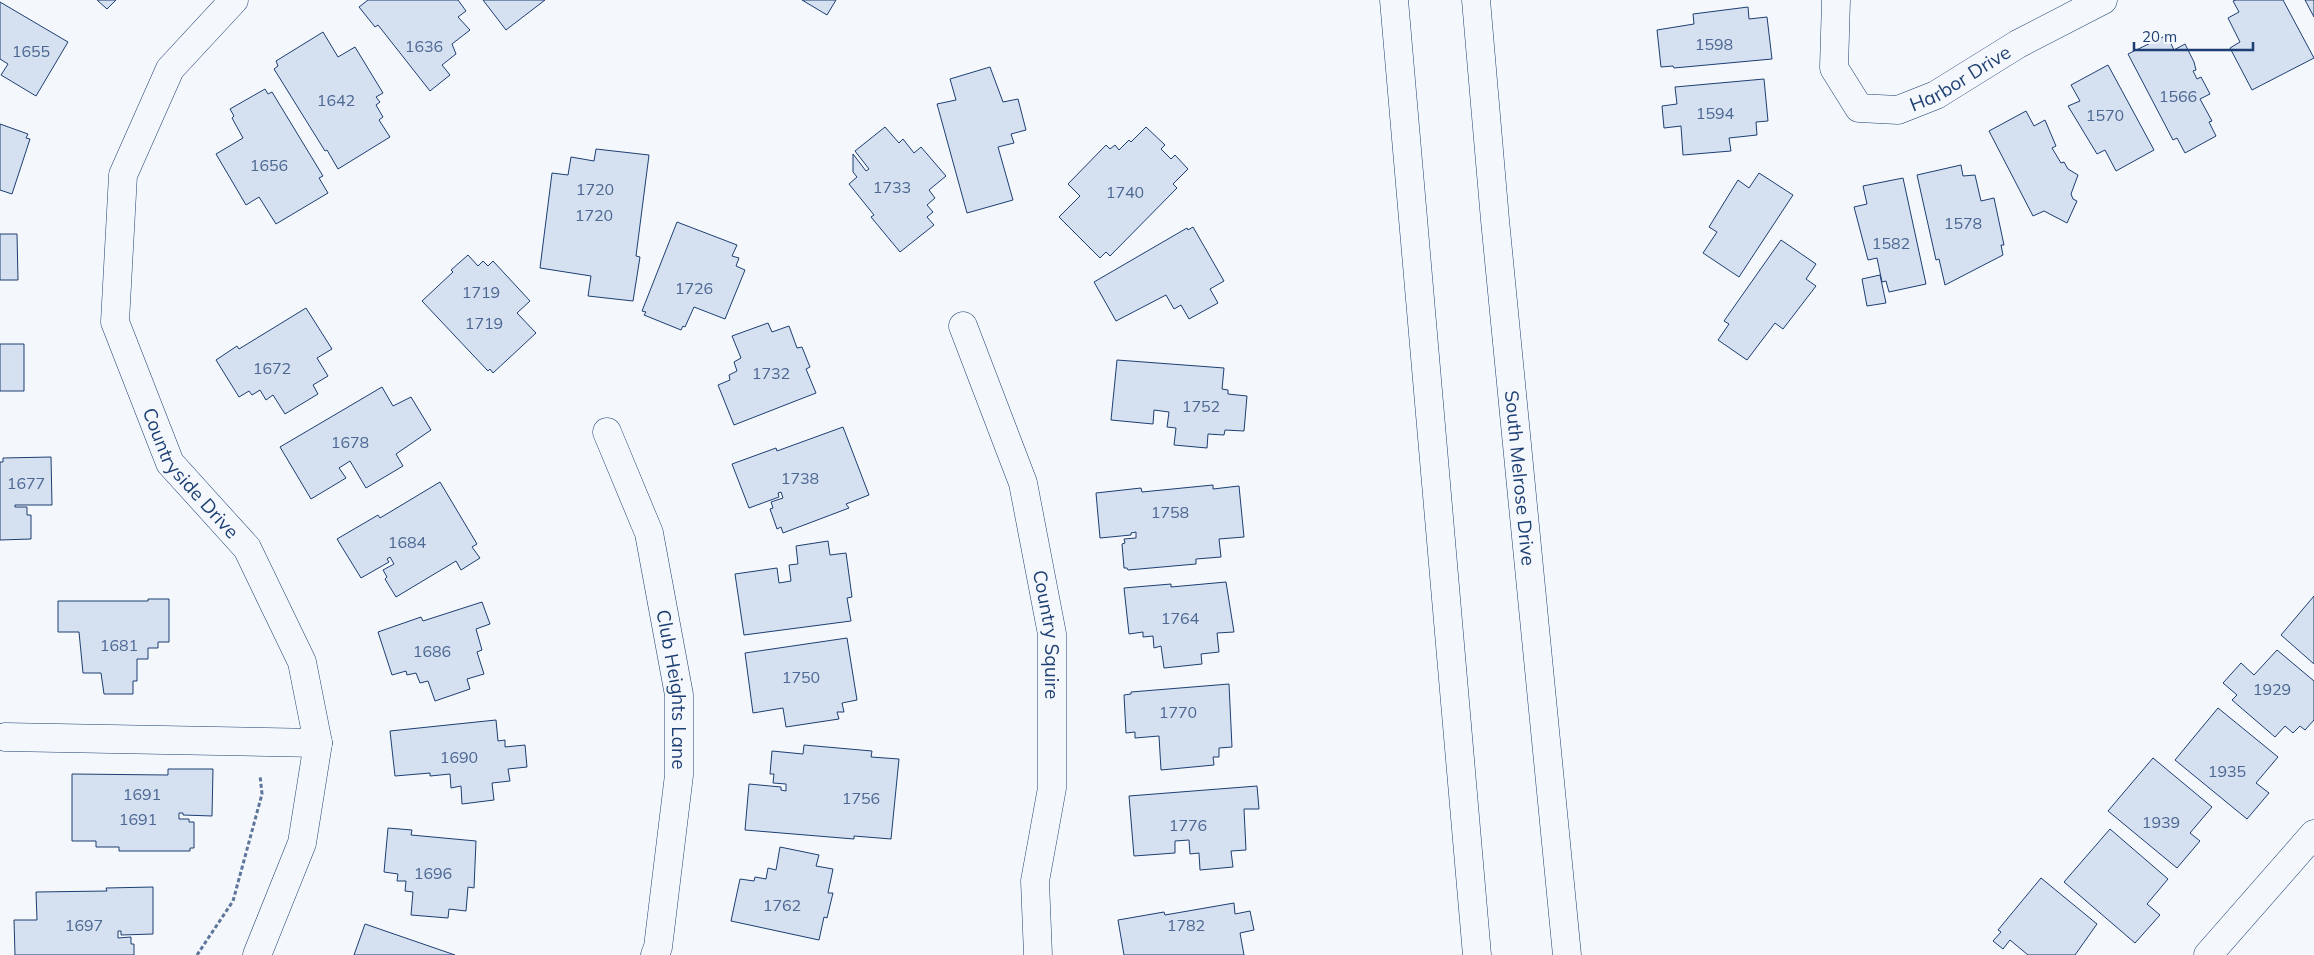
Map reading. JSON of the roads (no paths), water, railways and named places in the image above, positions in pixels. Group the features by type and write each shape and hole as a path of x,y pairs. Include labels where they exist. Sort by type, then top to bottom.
{"street":[{"name":"Countryside Drive","path":"234,0 170,70 123,175 115,322 170,463 247,548 302,662 318,743 302,843 257,955"},
{"path":"1394,0 1477,955"},
{"name":"South Melrose Drive","path":"1476,0 1496,230 1567,955"},
{"name":"Harbor Drive","path":"1836,0 1834,68 1859,108 1898,110 1936,95 2018,44 2103,0"},
{"name":"Country Squire","path":"963,326 1022,483 1052,634 1052,788 1035,881 1038,955"},
{"name":"Club Heights Lane","path":"607,432 649,533 679,694 679,775 658,947 655,955"},
{"path":"5,737 318,743"},
{"path":"2208,955 2314,834"}]}
